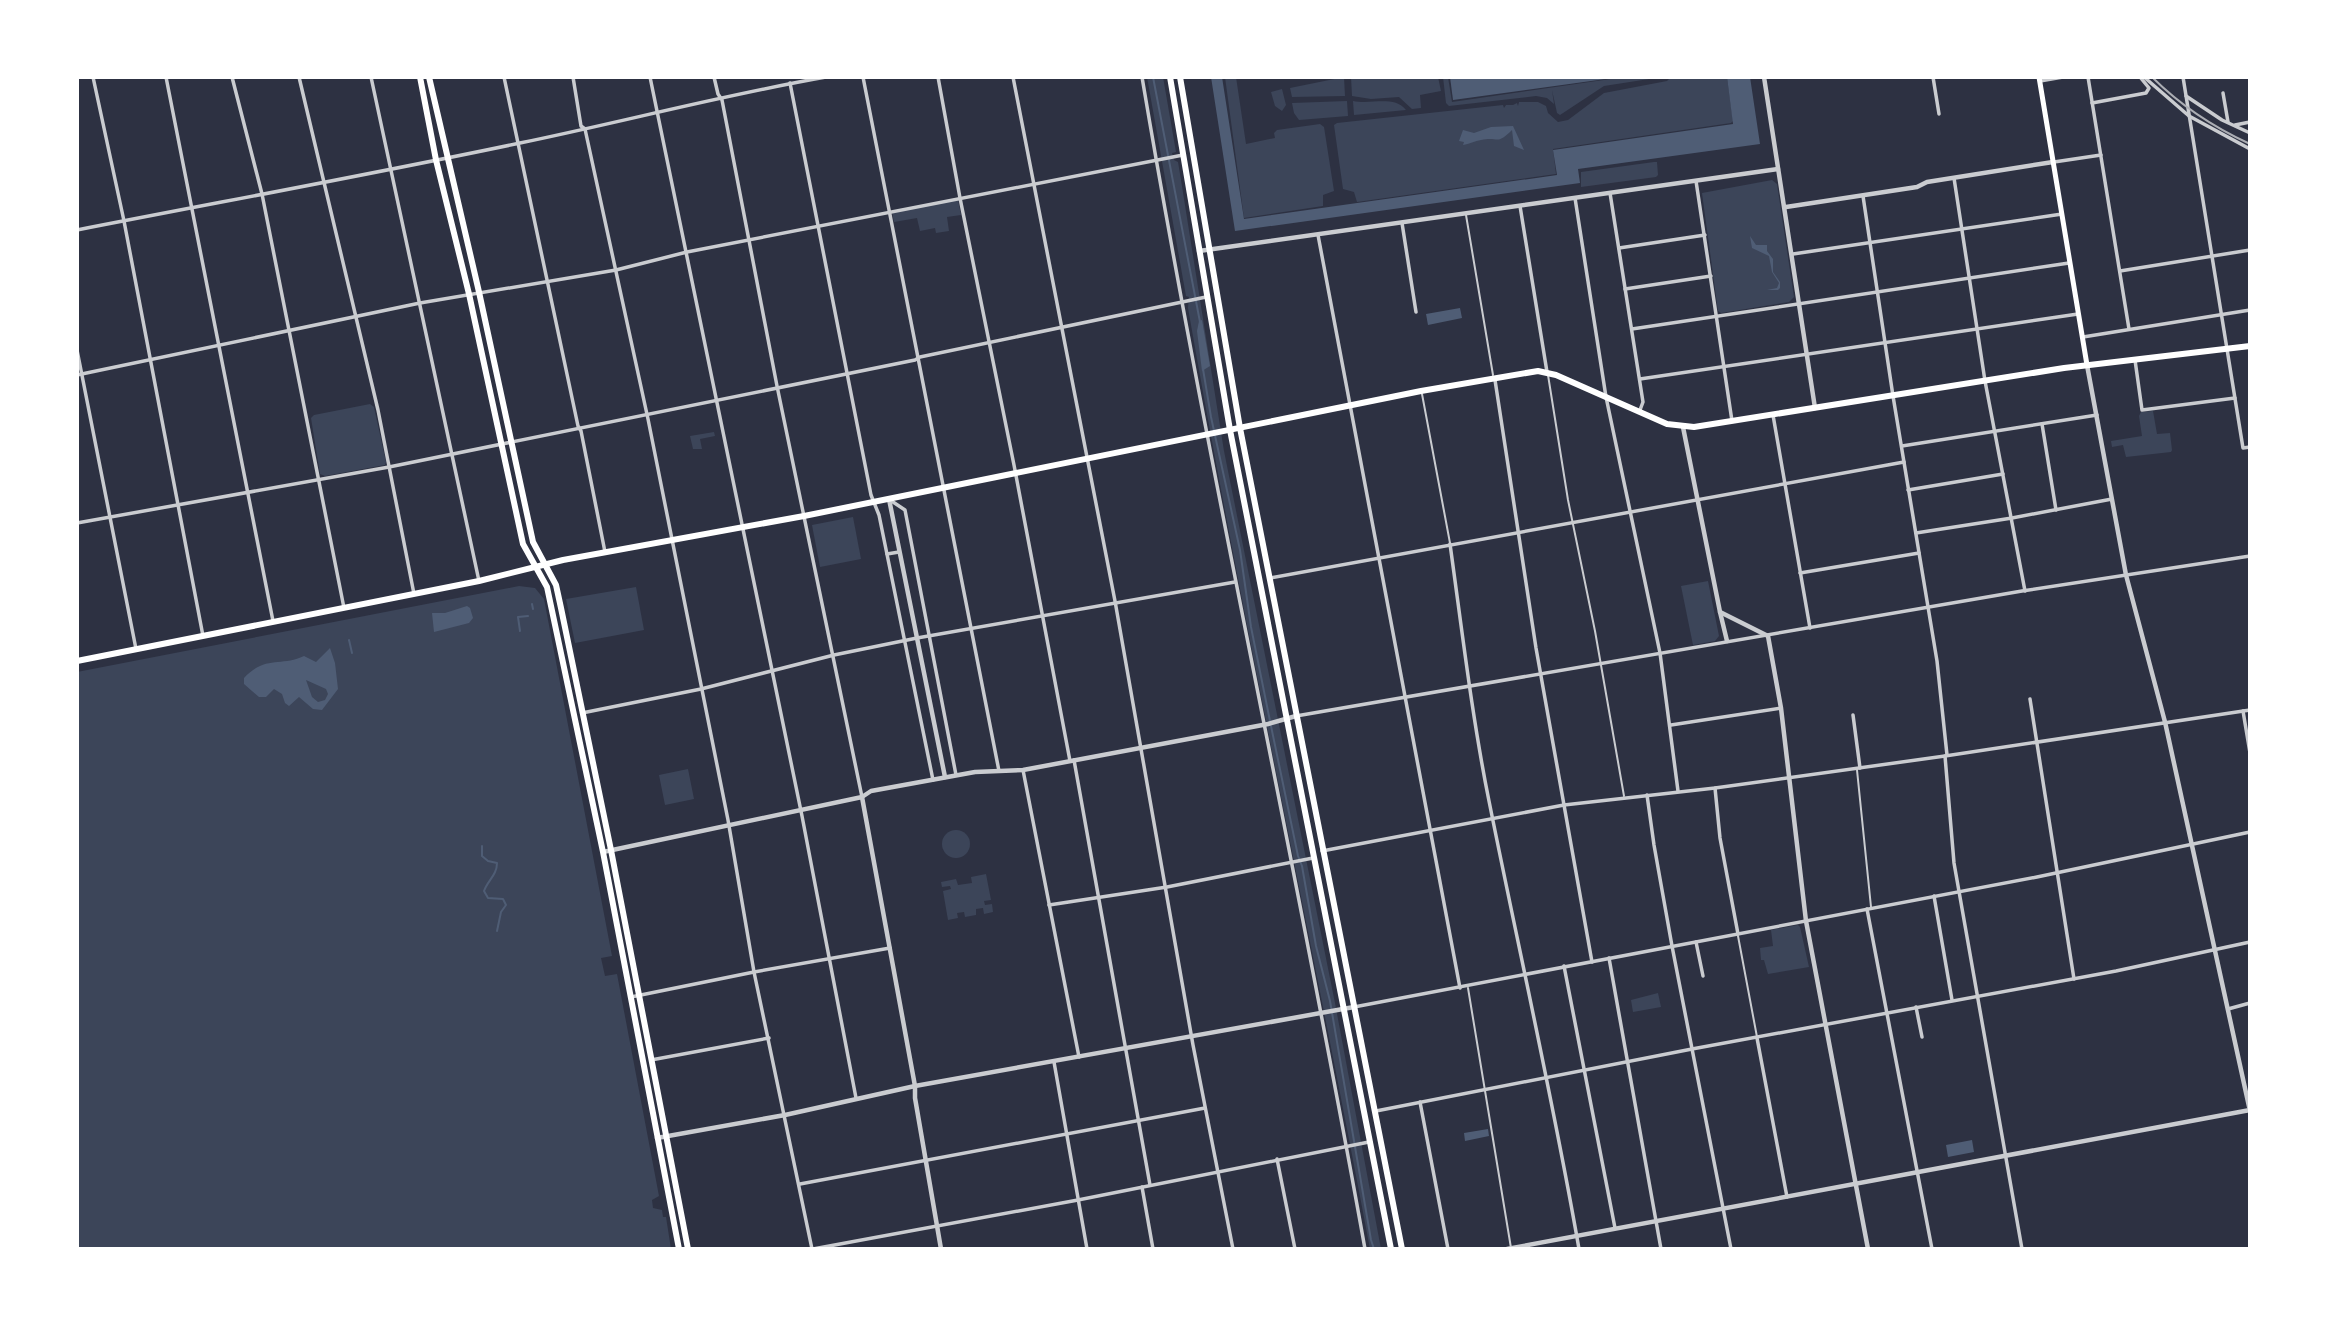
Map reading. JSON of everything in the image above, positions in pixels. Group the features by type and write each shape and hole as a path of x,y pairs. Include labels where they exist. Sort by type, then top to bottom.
{"main road":[{"path":"420,77 436,160 469,294 523,544 547,587 579,714"},
{"path":"429,77 533,542 556,585 661,1137 679,1249"},
{"path":"1170,77 1203,298 1230,430 1282,721 1366,1142 1391,1249"},
{"path":"1180,77 1240,428 1402,1249"},
{"path":"2040,79 2087,365"},
{"path":"77,661 479,581 605,552 804,516 1494,378 1547,372 1667,424 1683,427 1732,422 2087,365 2250,346"},
{"path":"634,996 651,1060 661,1137 688,1249"}],"street":[{"path":"93,77 124,220 203,636"},
{"path":"166,77 274,622"},
{"path":"232,77 262,194 344,608"},
{"path":"299,77 390,467 414,594"},
{"path":"371,77 479,581"},
{"path":"504,77 605,552"},
{"path":"573,77 581,125 585,129 647,415 729,825 754,972 813,1249 1078,1200 1366,1142"},
{"path":"650,77 718,399 856,1098"},
{"path":"714,77 862,797 915,1086 941,1249"},
{"path":"782,77 783,84"},
{"path":"77,230 390,170 720,97 826,77"},
{"path":"863,77 999,771"},
{"path":"939,77 960,198 1072,761 1150,1185"},
{"path":"1013,77 1116,604 1164,887 1233,1249"},
{"path":"1142,77 1235,582 1323,1011 1365,1249"},
{"path":"1765,77 1815,409"},
{"path":"1933,77 1939,114"},
{"path":"2040,79 2063,77"},
{"path":"2088,77 2129,329"},
{"path":"2092,103 2146,93 2149,88 2142,77"},
{"path":"2142,77 2189,116 2250,149"},
{"path":"2183,77 2243,448 2250,447"},
{"path":"790,83 847,373 933,779"},
{"path":"2223,93 2230,124"},
{"path":"2186,96 2230,124 2250,133"},
{"path":"2230,124 2250,122"},
{"path":"79,374 356,315 616,270 687,252 1183,155"},
{"path":"1786,206 1863,196 1917,187 1927,182 2101,155"},
{"path":"1198,251 1778,169"},
{"path":"1954,178 1985,381 2025,591"},
{"path":"1696,181 1732,422"},
{"path":"1610,193 1640,379 1643,402 1639,412"},
{"path":"1863,196 1943,699 1954,863 2022,1249"},
{"path":"1575,198 1606,397 1660,653 1678,792"},
{"path":"1520,206 1547,372"},
{"path":"1793,254 2062,214"},
{"path":"1402,223 1416,312"},
{"path":"1318,235 1460,988"},
{"path":"1619,248 1705,235"},
{"path":"2120,271 2250,250"},
{"path":"1632,329 2070,263"},
{"path":"1625,289 1711,276"},
{"path":"77,523 512,443 1203,298"},
{"path":"2082,337 2250,310"},
{"path":"1640,379 2078,314"},
{"path":"77,350 79,374 136,649"},
{"path":"2135,360 2142,410 2235,398"},
{"path":"1510,1249 2250,1111 2165,722 2126,575 2087,365"},
{"path":"1494,378 1541,674 1592,962"},
{"path":"1773,415 1811,628"},
{"path":"1901,446 2097,415"},
{"path":"2042,424 2056,510"},
{"path":"1683,427 1727,641"},
{"path":"1270,578 1904,462"},
{"path":"1909,490 2003,474"},
{"path":"889,499 945,777"},
{"path":"889,499 905,510 956,775"},
{"path":"1916,533 2112,499"},
{"path":"1451,544 1469,686 1579,1249"},
{"path":"887,554 900,552"},
{"path":"1800,573 1919,553"},
{"path":"607,851 862,797 871,791 933,779 1023,770 1404,697 2025,591 2250,556"},
{"path":"579,714 701,690 834,655 904,640 1235,582"},
{"path":"1720,612 1768,636"},
{"path":"1768,636 1781,708 1806,920 1868,1249"},
{"path":"2030,699 2074,979"},
{"path":"1671,725 1781,708"},
{"path":"1322,851 1564,805 1715,788 2250,710"},
{"path":"2243,711 2250,753"},
{"path":"1853,715 1859,768"},
{"path":"1023,770 1079,1057"},
{"path":"1715,788 1720,838 1738,934"},
{"path":"1647,795 1672,946 1731,1249"},
{"path":"661,1137 785,1115 915,1086 1460,988 1526,973 2058,873 2250,832"},
{"path":"1049,905 1164,887 1310,859"},
{"path":"1934,896 1952,1000"},
{"path":"1869,908 1932,1249"},
{"path":"1696,942 1703,976"},
{"path":"1374,1111 2074,979 2250,943"},
{"path":"634,996 890,948"},
{"path":"1609,958 1661,1249"},
{"path":"1564,966 1615,1229"},
{"path":"2228,1009 2250,1003"},
{"path":"1916,1007 1922,1037"},
{"path":"651,1060 769,1038"},
{"path":"1757,1038 1787,1197"},
{"path":"1054,1061 1087,1249"},
{"path":"1420,1102 1448,1249"},
{"path":"800,1184 1205,1108"},
{"path":"1277,1159 1295,1249"},
{"path":"1142,1187 1153,1249"}],"lane":[{"path":"1465,214 1494,378"},
{"path":"1547,372 1625,797"},
{"path":"1421,391 1451,544"},
{"path":"1859,768 1869,908"},
{"path":"1738,934 1757,1038"},
{"path":"1468,986 1510,1249"}],"shaded area":[{"path":"1147,77 1163,77 1176,152 1172,153 1174,160 1178,162 1224,451 1335,1003 1381,1249 1370,1249 1231,544 1188,308 1189,297 1186,296"},
{"path":"1211,77 1222,77 1244,219 1557,175 1553,150 1733,124 1727,77 1750,77 1760,144 1578,169 1580,183 1235,231"},
{"path":"1225,77 1236,77 1246,144 1275,138 1274,133 1277,130 1320,124 1324,127 1334,191 1323,195 1323,206 1244,218"},
{"path":"1344,77 1345,96 1292,97 1290,88"},
{"path":"1351,77 1438,77 1441,91 1420,95 1421,108 1412,109 1399,97 1371,99 1352,96"},
{"path":"1443,77 1448,77 1452,102 1624,77 1662,77 1604,86 1560,115 1557,113 1552,90 1554,104 1547,98 1536,96 1449,106 1446,103"},
{"path":"1450,77 1620,77 1453,100"},
{"path":"1671,77 1727,77 1733,121 1553,149 1556,174 1357,202 1354,192 1343,189 1334,125 1337,123 1503,105 1504,108 1517,103 1518,106 1519,102 1538,102 1546,106 1548,113 1558,122 1568,120 1604,93 1667,81"},
{"path":"1282,89 1286,105 1282,111 1275,106 1271,92"},
{"path":"1347,101 1348,116 1299,120 1292,103"},
{"path":"1353,101 1395,103 1406,110 1354,115"},
{"path":"1513,126 1524,150 1514,146 1512,130 1500,139 1463,145 1464,142 1459,141 1463,130 1474,133 1491,127"},
{"path":"1657,162 1656,177 1581,187 1581,172"},
{"path":"1772,180 1777,184 1794,297 1789,302 1721,313 1718,311 1702,193"},
{"path":"958,200 961,215 947,217 949,231 936,233 935,228 920,231 917,218 894,222 892,212"},
{"path":"1750,236 1756,245 1767,245 1767,251 1773,259 1773,272 1780,282 1778,290 1767,290 1777,288 1779,283 1772,272 1769,256 1752,248"},
{"path":"1460,308 1462,318 1428,325 1426,314"},
{"path":"1202,320 1210,366 1202,371 1197,331 1199,321"},
{"path":"370,404 374,407 385,465 325,476 320,474 311,418 314,415"},
{"path":"2153,411 2157,434 2170,433 2171,452 2126,457 2123,445 2112,447 2111,441 2142,436 2139,416 2141,412"},
{"path":"714,432 715,436 700,439 702,449 693,449 690,436"},
{"path":"853,517 861,559 820,567 812,525"},
{"path":"1708,581 1719,636 1715,641 1693,645 1681,586"},
{"path":"519,586 535,588 544,599 612,956 601,958 605,976 617,974 659,1196 652,1200 653,1208 662,1210 663,1217 666,1217 671,1249 77,1249 77,672"},
{"path":"636,587 644,630 575,643 566,599"},
{"path":"467,606 473,618 469,623 434,632 432,613 445,613"},
{"path":"330,648 338,689 322,710 313,709 299,697 289,706 282,694 274,689 266,697 259,697 244,684 244,678 259,666 304,656 316,662","holes":["306,680 326,689 328,694 325,700 318,702 312,697"]},
{"path":"688,769 694,799 665,805 659,775"},
{"path":"956,830 966,834 970,844 966,854 956,858 946,854 942,844 946,834"},
{"path":"986,874 991,900 984,901 985,905 992,904 993,912 984,914 983,908 976,909 976,915 965,917 964,912 957,913 958,918 948,920 943,891 951,889 950,886 942,887 941,882 956,879 958,885 972,883 971,877"},
{"path":"1798,925 1809,967 1768,974 1764,960 1761,960 1760,948 1773,946 1771,930"},
{"path":"1658,993 1661,1007 1633,1012 1631,1000"},
{"path":"1488,1129 1489,1136 1465,1141 1464,1133"},
{"path":"1972,1140 1974,1152 1948,1157 1946,1145"}],"waterway":[{"path":"1153,77 1200,322"},
{"path":"1203,369 1240,550 1251,627 1270,721"},
{"path":"532,604 533,609"},
{"path":"520,631 518,617 528,616"},
{"path":"349,640 352,653"},
{"path":"1271,726 1302,866 1316,946 1330,1001 1374,1249"},
{"path":"482,846 482,856 497,863 496,871 484,891 488,898 503,899 506,905 501,912 497,931"}],"railway":[{"path":"2152,77 2198,115 2250,144"}]}
